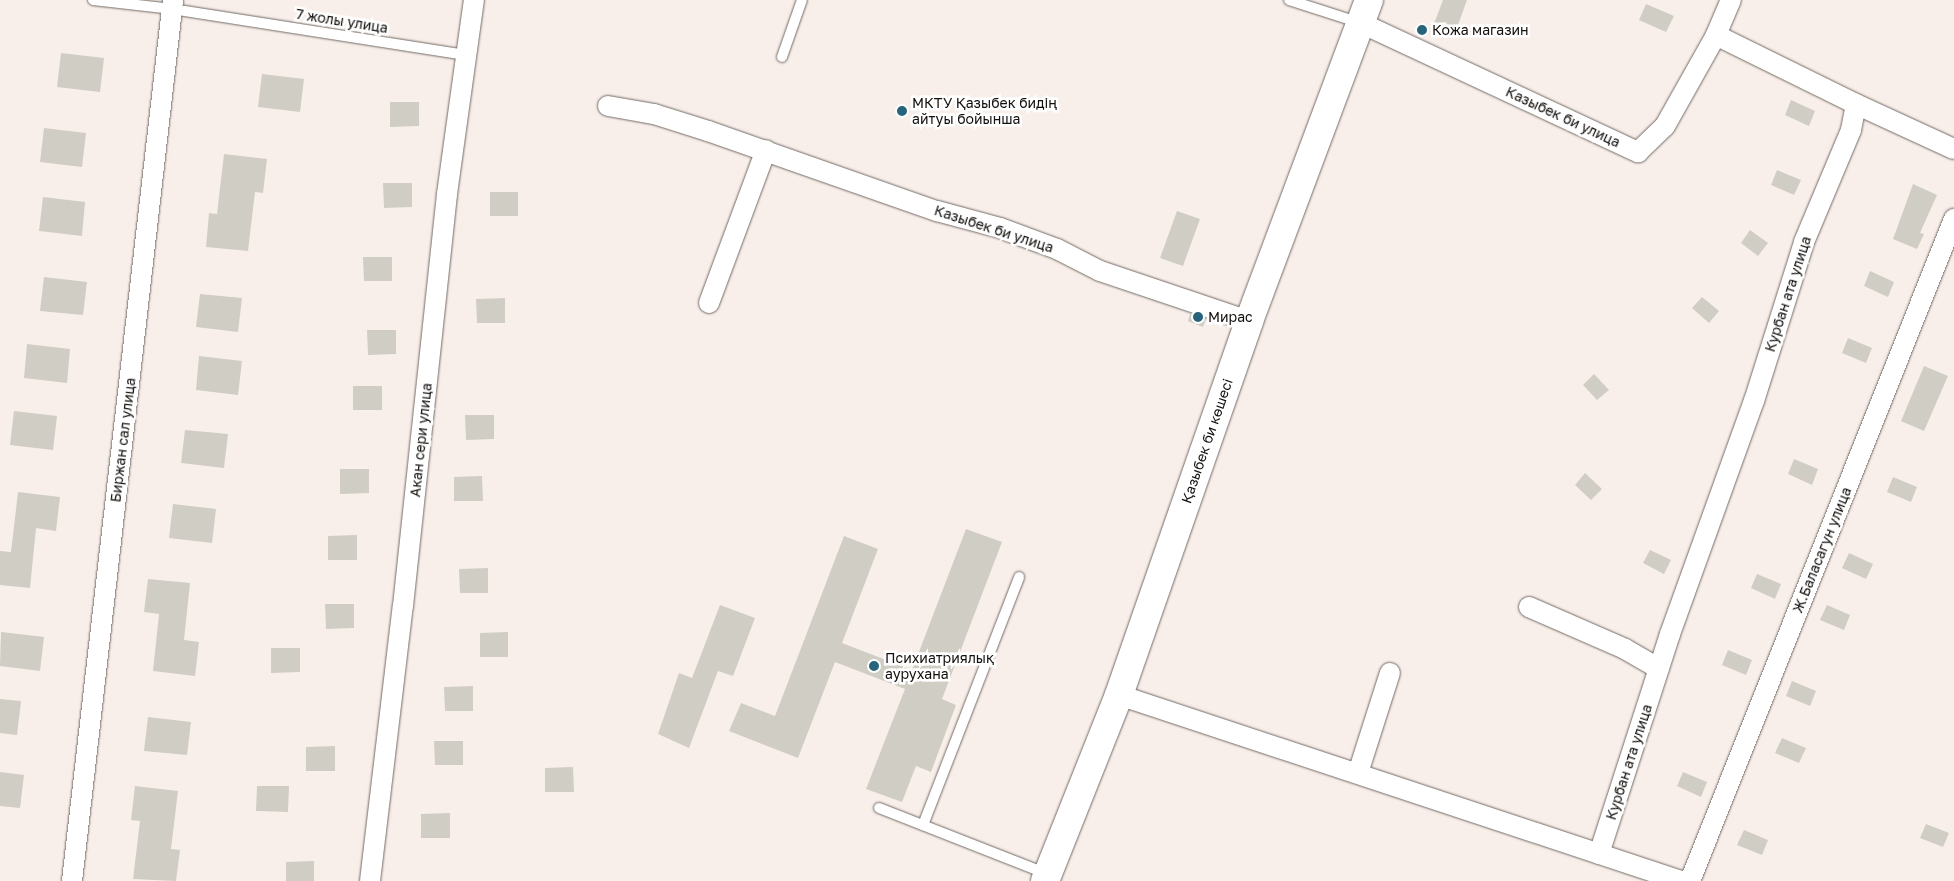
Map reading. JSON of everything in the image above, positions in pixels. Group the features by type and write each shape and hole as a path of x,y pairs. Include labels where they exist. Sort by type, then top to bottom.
{"main road":[{"name":"Қазыбек би көшесі","path":"1046,878 1119,695 1249,321 1365,12"}],"street":[{"name":"Акан сери улица","path":"370,881 403,606 447,194 474,0"},
{"path":"1731,0 1716,35 1856,104 1954,148"},
{"name":"Биржан сал улица","path":"72,881 173,4"},
{"name":"Казыбек би улица","path":"1365,12 1638,152 1665,126 1716,35"},
{"name":"Курбан ата улица","path":"1599,854 1659,669 1754,401 1804,242 1851,130 1856,104"},
{"name":"Казыбек би улица","path":"608,106 654,114 766,150 937,211 1000,228 1056,249 1100,271 1249,321"},
{"path":"709,303 766,150"},
{"name":"Ж.Баласагун улица","path":"1690,881 1954,219"},
{"path":"1529,607 1625,649 1659,669"},
{"path":"1358,774 1390,673"},
{"path":"1119,695 1681,881"}],"lane":[{"name":"7 жолы улица","path":"93,0 173,4 467,55"},
{"path":"782,57 802,0"},
{"path":"1289,0 1365,12"},
{"path":"923,826 1019,577"},
{"path":"879,808 1046,878"}],"building":[{"path":"1443,0 1467,0 1454,36 1432,29"},
{"path":"1646,4 1674,16 1666,32 1639,20"},
{"path":"61,53 104,58 100,92 57,87"},
{"path":"262,74 304,79 300,112 258,107"},
{"path":"1791,100 1815,111 1809,126 1785,115"},
{"path":"390,102 419,102 419,126 390,127"},
{"path":"44,128 86,133 82,167 40,162"},
{"path":"224,154 267,159 263,193 255,192 248,251 206,247 209,213 217,214"},
{"path":"1777,170 1801,180 1794,195 1771,185"},
{"path":"383,183 412,183 412,207 384,208"},
{"path":"1913,184 1937,195 1920,233 1924,234 1917,249 1893,239"},
{"path":"490,192 518,192 518,216 490,216"},
{"path":"43,197 85,202 82,236 39,231"},
{"path":"1177,211 1200,219 1183,266 1160,258"},
{"path":"1750,230 1768,243 1758,256 1741,243"},
{"path":"363,257 392,257 392,281 364,281"},
{"path":"1870,271 1894,282 1888,297 1864,286"},
{"path":"44,277 87,282 83,315 40,311"},
{"path":"200,294 242,298 238,332 196,327"},
{"path":"1702,297 1719,311 1709,323 1692,308"},
{"path":"505,298 505,323 477,323 476,299"},
{"path":"1190,314 1206,319 1203,327 1188,321"},
{"path":"367,330 396,330 396,354 368,355"},
{"path":"1848,338 1872,348 1866,363 1842,353"},
{"path":"27,344 70,349 67,383 24,378"},
{"path":"199,356 242,361 238,395 196,390"},
{"path":"1924,366 1948,376 1924,431 1901,421"},
{"path":"1594,374 1609,390 1597,400 1583,385"},
{"path":"353,386 382,386 382,410 353,410"},
{"path":"14,411 57,416 53,450 10,445"},
{"path":"465,415 494,415 494,439 466,440"},
{"path":"185,430 228,434 224,468 181,463"},
{"path":"1794,459 1818,469 1812,485 1788,474"},
{"path":"340,469 369,469 369,493 340,494"},
{"path":"1585,473 1602,489 1591,500 1575,485"},
{"path":"482,476 483,501 454,501 454,477"},
{"path":"1893,477 1917,487 1911,502 1887,492"},
{"path":"18,492 60,497 56,531 36,528 30,588 0,585 0,551 11,552"},
{"path":"173,504 216,509 212,543 169,538"},
{"name":"Психиатриялық аурухана","path":"966,529 1002,542 942,699 956,705 931,772 916,766 902,802 866,789 905,689 835,662 798,758 729,731 741,703 775,716 844,536 878,549 842,643 912,670"},
{"path":"357,535 357,560 328,560 328,536"},
{"path":"1650,550 1671,560 1664,574 1643,563"},
{"path":"1849,553 1873,564 1866,579 1842,568"},
{"path":"488,568 488,593 460,593 459,569"},
{"path":"1757,574 1781,584 1775,599 1751,588"},
{"path":"148,579 190,583 184,640 199,642 195,676 153,671 159,614 144,612"},
{"path":"325,604 354,604 354,628 326,629"},
{"path":"720,605 755,618 733,676 718,671 689,748 658,734 679,673 692,678"},
{"path":"1827,605 1850,615 1844,630 1820,620"},
{"path":"1,632 44,637 40,671 0,666"},
{"path":"508,632 508,657 480,657 480,633"},
{"path":"271,648 300,648 300,672 271,673"},
{"path":"1728,650 1752,660 1746,675 1722,665"},
{"path":"1792,681 1816,691 1810,706 1786,696"},
{"path":"473,686 473,711 445,711 444,687"},
{"path":"0,699 21,701 17,735 0,733"},
{"path":"148,717 191,722 187,755 144,751"},
{"path":"1782,738 1806,748 1799,763 1775,753"},
{"path":"434,741 463,741 463,765 435,765"},
{"path":"335,746 335,771 306,771 306,747"},
{"path":"573,767 574,792 545,792 545,768"},
{"path":"0,772 24,775 20,808 0,806"},
{"path":"1683,772 1707,782 1701,797 1677,786"},
{"path":"135,786 178,791 171,849 180,850 176,881 133,879 140,821 131,820"},
{"path":"257,786 289,786 288,812 256,811"},
{"path":"450,813 450,838 421,838 421,814"},
{"path":"1926,824 1949,833 1943,847 1920,838"},
{"path":"1744,830 1768,840 1762,855 1737,845"},
{"path":"314,861 314,881 286,881 286,862"}],"place":[{"name":"Кожа магазин","path":"1422,30"},
{"name":"МКТУ Қазыбек бидің айтуы бойынша","path":"902,111"},
{"name":"Мирас","path":"1198,317"},
{"name":"Психиатриялық аурухана","path":"874,666"}]}
